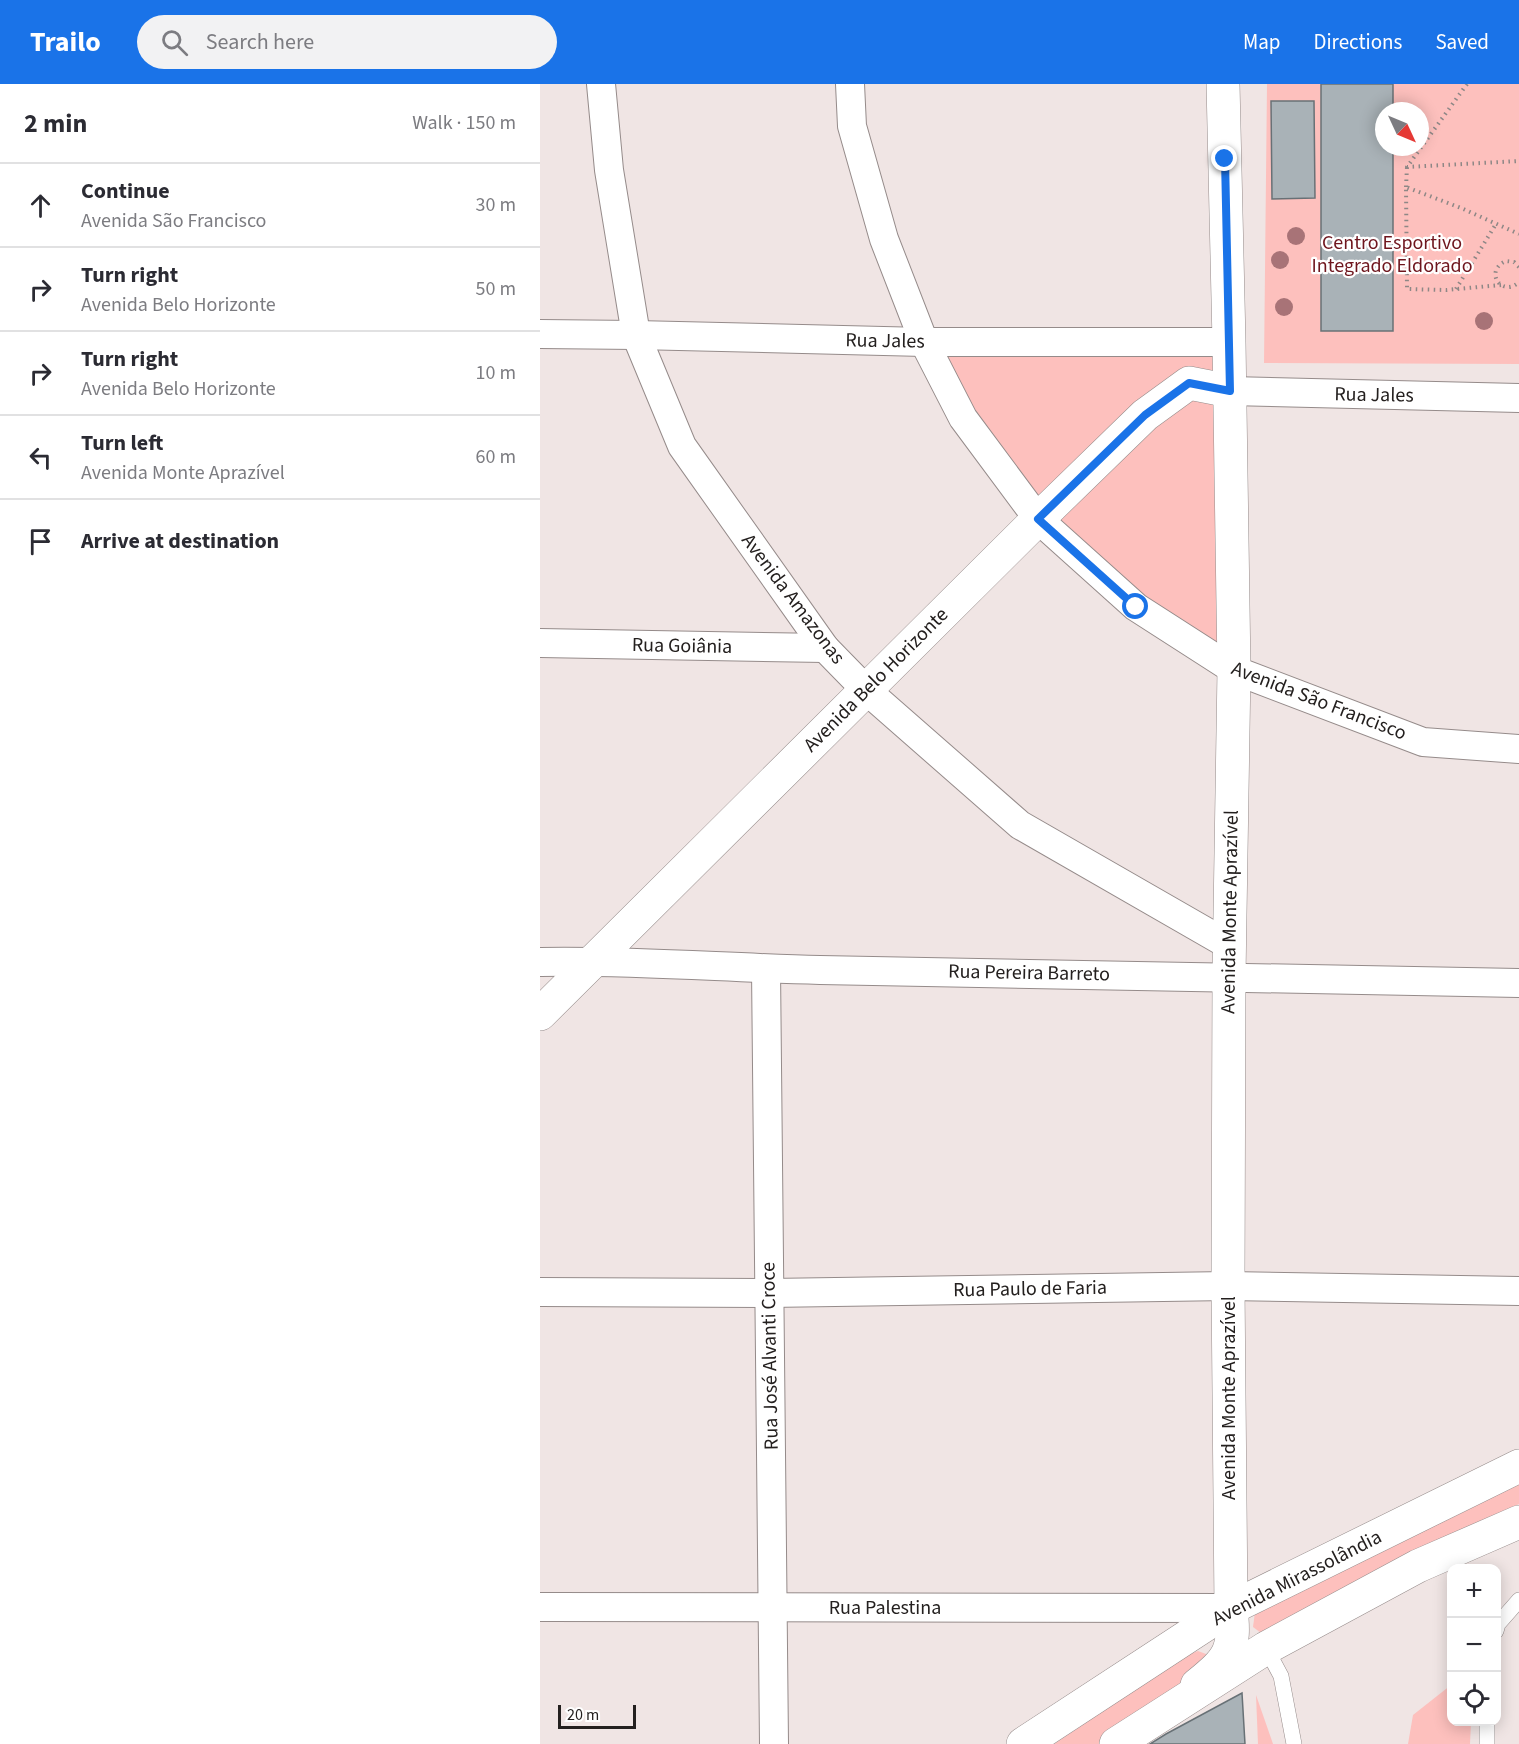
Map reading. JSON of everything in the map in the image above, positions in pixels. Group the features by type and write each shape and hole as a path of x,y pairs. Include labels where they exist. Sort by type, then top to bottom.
{"street":[{"name":"Avenida Amazonas","path":"601,84 609,170 636,334 682,446 825,648 866,690 1020,825 1229,960"},
{"name":"Avenida São Francisco","path":"850,84 852,126 884,239 924,342 963,418 1038,519 1136,607 1233,670 1423,742 1519,749"},
{"name":"Avenida Monte Aprazível","path":"1165,1711 1220,1667 1232,1647 1234,1633 1231,1608 1228,1286 1233,670 1223,84"},
{"name":"Rua Jales","path":"540,334 636,334 924,342 1229,342"},
{"name":"Avenida Belo Horizonte","path":"540,1014 1145,415 1189,383 1230,391"},
{"name":"Rua Jales","path":"1230,391 1519,398"},
{"name":"Rua Goiânia","path":"540,643 825,648"},
{"name":"Rua Pereira Barreto","path":"540,962 594,961 766,969 1229,960 1519,983"},
{"name":"Rua José Alvanti Croce","path":"766,969 774,1744"},
{"name":"Rua Paulo de Faria","path":"540,1292 769,1293 1228,1286 1519,1291"},
{"name":"Avenida Mirassolândia","path":"1023,1744 1231,1608 1519,1466"},
{"path":"1116,1744 1266,1648 1418,1566 1519,1522"},
{"name":"Rua Palestina","path":"540,1607 1231,1608"}],"lane":[{"path":"1501,1621 1519,1600"},
{"path":"1266,1648 1281,1676 1294,1744"},
{"path":"1487,1726 1487,1744"}],"path":[{"path":"1467,84 1407,167 1407,289 1456,289 1501,285 1509,287 1519,282"},
{"path":"1407,167 1519,161"},
{"path":"1406,187 1519,234"},
{"path":"1456,289 1496,224"},
{"path":"1514,262 1519,259"},
{"path":"1501,285 1496,278 1498,266 1506,261 1514,262 1519,267"}],"green space":[{"name":"Centro Esportivo Integrado Eldorado","path":"1267,84 1519,84 1519,364 1264,363"},
{"path":"927,343 1228,344 1228,390 1188,382 1038,516"},
{"path":"1190,385 1228,393 1232,667 1041,519"},
{"path":"1519,1481 1519,1504 1265,1636 1253,1627 1255,1612"},
{"path":"1198,1651 1206,1654 1211,1661 1208,1671 1099,1744 1054,1744 1185,1656"},
{"path":"1447,1688 1447,1726 1471,1726 1470,1744 1408,1744 1413,1715"},
{"path":"1256,1695 1273,1744 1258,1744"}],"building":[{"path":"1321,84 1393,84 1393,102 1375,102 1375,156 1393,156 1393,331 1321,331"},
{"path":"1271,101 1314,101 1315,198 1272,199"},
{"path":"1242,1693 1245,1744 1150,1744 1166,1734"}],"route":[{"path":"1136,607 1038,519 1145,415 1189,383 1230,391 1225,159"}]}
